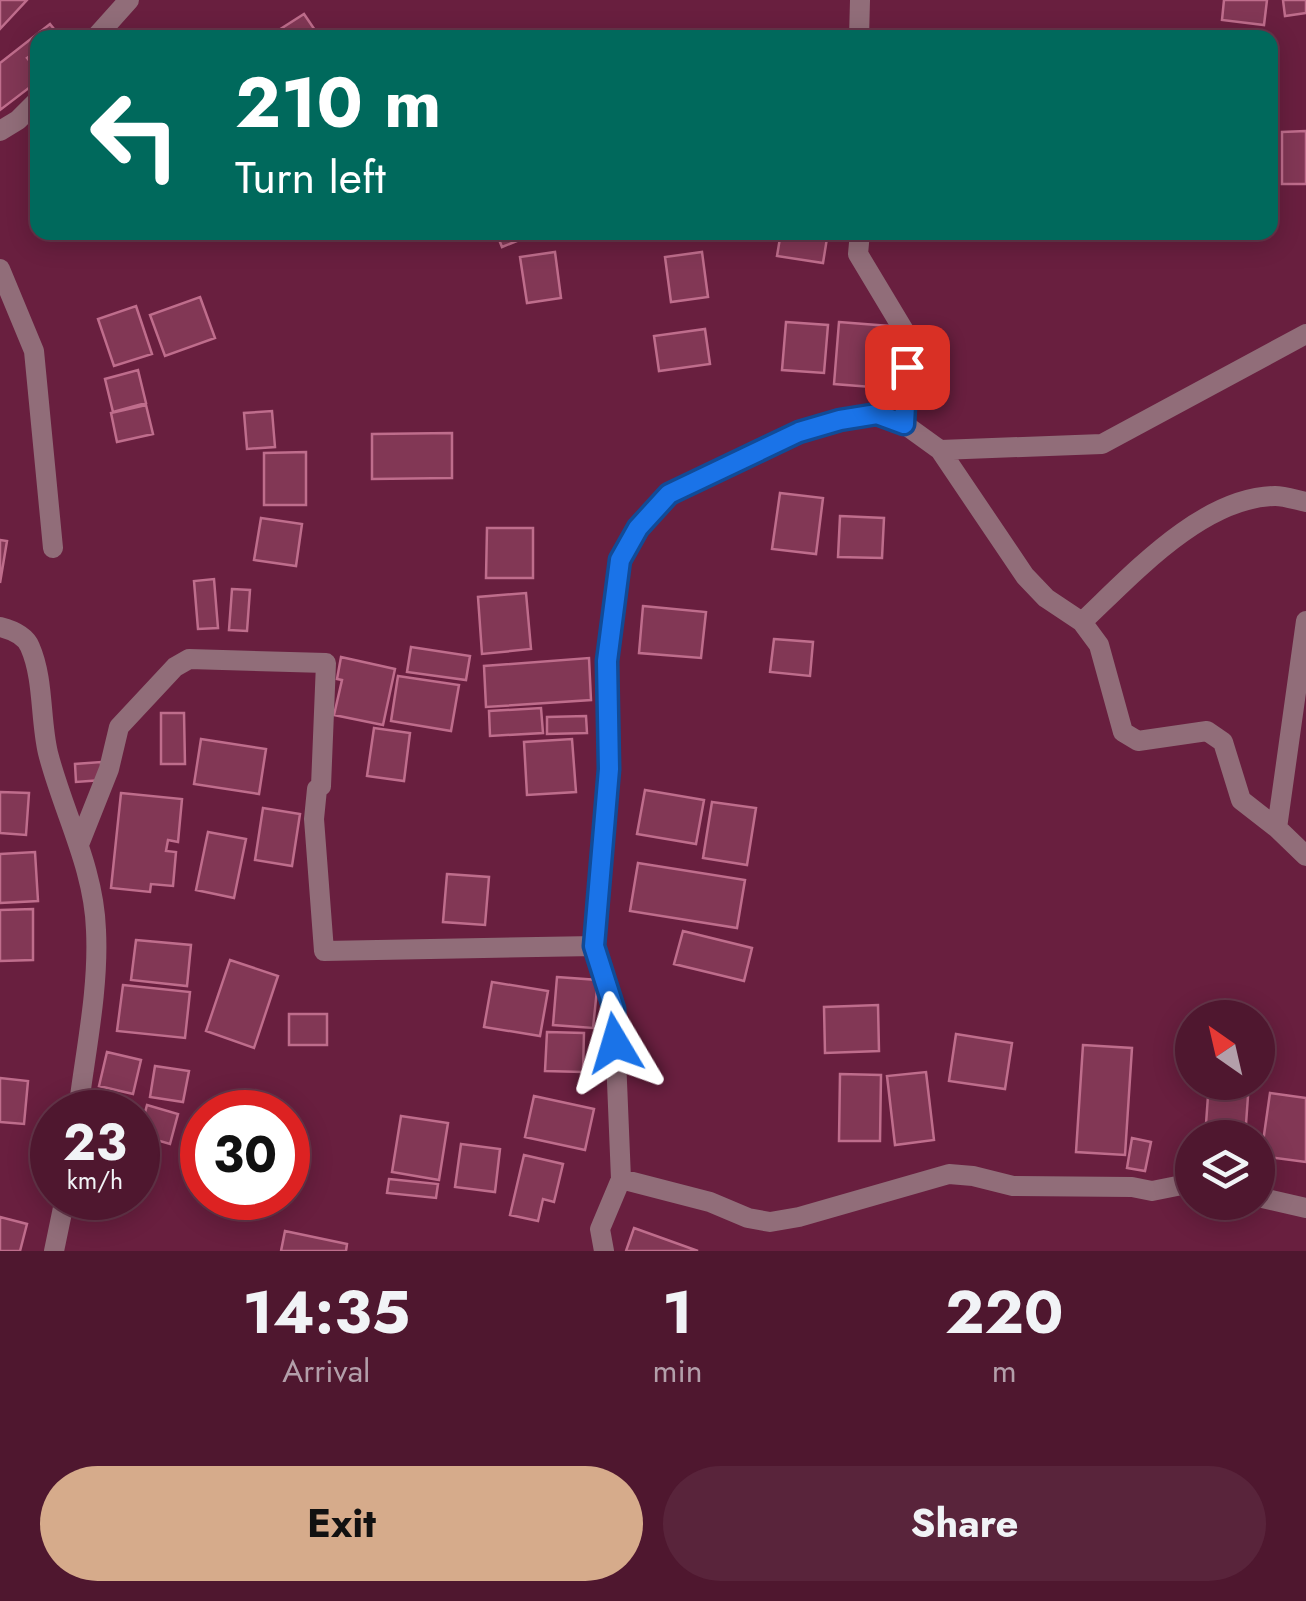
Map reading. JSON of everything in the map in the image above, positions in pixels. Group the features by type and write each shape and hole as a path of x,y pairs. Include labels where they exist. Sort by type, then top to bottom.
{"street":[{"path":"102,30 128,0"},
{"path":"859,30 860,0"},
{"path":"0,130 30,108"},
{"path":"859,240 858,254 909,339 904,424"},
{"path":"0,269 34,351 52,548"},
{"path":"940,450 1102,444 1306,334"},
{"path":"604,1251 600,1229 621,1179 614,1009 594,946 609,769 607,661 620,560 638,528 669,494 799,432 877,414 904,424 940,450 1025,576 1046,598 1082,622 1100,645 1124,732 1138,741 1207,732 1224,742 1241,800 1306,856"},
{"path":"1082,622 1170,540 1223,508 1275,496 1306,502"},
{"path":"1277,828 1306,622"},
{"path":"0,626 14,630 28,643 36,666 50,757 80,842 96,927 95,974 81,1090"},
{"path":"80,842 109,769 119,727 175,667 190,659 326,663 321,786 317,789 314,819 324,952 594,946"},
{"path":"621,1179 770,1222 949,1174 1013,1186 1132,1187 1152,1191 1175,1187"},
{"path":"1275,1200 1306,1208"},
{"path":"54,1251 60,1220"}],"building":[{"path":"0,0 27,0 0,29"},
{"path":"1224,0 1267,0 1264,25 1222,20"},
{"path":"1283,0 1306,0 1306,13 1285,16"},
{"path":"304,14 315,30 279,30"},
{"path":"30,40 30,87 0,110 0,63"},
{"path":"1306,131 1306,184 1282,184 1282,132"},
{"path":"499,240 519,240 502,247"},
{"path":"780,240 827,240 823,263 777,256"},
{"path":"555,252 561,298 527,303 520,257"},
{"path":"702,252 708,297 671,302 665,257"},
{"path":"200,297 215,338 165,356 150,315"},
{"path":"136,306 152,354 114,366 98,319"},
{"path":"786,322 828,325 824,373 782,370"},
{"path":"839,322 889,326 884,388 834,384"},
{"path":"705,329 710,364 659,371 654,336"},
{"path":"138,370 146,403 113,412 105,379"},
{"path":"146,405 153,434 117,442 111,413"},
{"path":"272,411 275,447 247,449 244,413"},
{"path":"452,433 452,478 372,479 372,434"},
{"path":"306,452 306,505 264,505 264,453"},
{"path":"780,493 823,498 816,554 772,549"},
{"path":"840,516 884,518 882,558 838,557"},
{"path":"261,518 302,524 296,566 254,560"},
{"path":"487,528 533,528 533,578 486,578"},
{"path":"0,540 7,541 0,583"},
{"path":"214,579 218,628 198,629 194,581"},
{"path":"232,589 250,590 247,631 229,630"},
{"path":"526,593 531,649 482,654 478,597"},
{"path":"643,606 706,612 701,658 639,653"},
{"path":"774,639 813,642 810,676 770,672"},
{"path":"411,647 470,656 466,680 407,672"},
{"path":"341,657 395,669 383,725 334,715 342,680 337,679"},
{"path":"589,658 591,700 486,707 484,666"},
{"path":"398,676 459,685 451,731 391,721"},
{"path":"541,708 543,733 490,736 489,711"},
{"path":"161,713 184,713 185,764 161,764"},
{"path":"586,716 587,733 547,734 547,717"},
{"path":"374,728 410,733 404,781 367,776"},
{"path":"201,739 266,749 259,794 194,784"},
{"path":"572,739 576,792 527,795 524,742"},
{"path":"101,762 102,780 76,782 75,764"},
{"path":"645,790 704,800 696,844 637,834"},
{"path":"0,792 29,793 26,835 0,833"},
{"path":"121,793 182,799 178,842 168,840 166,851 176,852 173,886 151,884 150,892 111,888"},
{"path":"712,802 756,808 747,865 703,858"},
{"path":"263,808 300,814 292,866 255,860"},
{"path":"208,832 246,839 234,898 196,890"},
{"path":"35,852 38,901 0,903 0,854"},
{"path":"638,863 745,880 737,928 630,911"},
{"path":"447,874 489,877 485,925 443,922"},
{"path":"33,909 33,960 0,961 0,910"},
{"path":"683,931 752,948 744,981 674,964"},
{"path":"136,940 191,945 187,986 131,980"},
{"path":"230,960 278,976 254,1048 206,1031"},
{"path":"557,977 598,980 593,1028 553,1025"},
{"path":"492,982 548,991 540,1036 484,1027"},
{"path":"123,985 190,992 185,1038 117,1031"},
{"path":"878,1005 879,1051 825,1053 824,1007"},
{"path":"289,1014 327,1014 327,1045 289,1045"},
{"path":"547,1032 584,1033 583,1072 545,1071"},
{"path":"956,1034 1012,1043 1005,1089 949,1081"},
{"path":"1083,1045 1132,1048 1125,1155 1076,1152"},
{"path":"107,1052 141,1060 134,1090 99,1086"},
{"path":"155,1066 189,1071 185,1090 180,1090 180,1102 160,1099 160,1090 151,1090"},
{"path":"926,1072 934,1140 895,1145 887,1076"},
{"path":"840,1074 881,1075 880,1141 839,1141"},
{"path":"0,1078 28,1081 24,1124 0,1122"},
{"path":"1275,1094 1306,1098 1306,1162 1275,1158 1275,1120 1266,1120 1269,1100 1275,1100"},
{"path":"534,1096 594,1109 585,1150 525,1137"},
{"path":"1208,1100 1248,1100 1246,1120 1206,1120"},
{"path":"160,1109 178,1114 170,1144 160,1141"},
{"path":"401,1116 448,1123 439,1180 392,1172"},
{"path":"1132,1138 1151,1142 1145,1171 1127,1168"},
{"path":"461,1144 500,1149 495,1192 455,1187"},
{"path":"524,1155 563,1164 554,1202 543,1199 538,1221 510,1215"},
{"path":"389,1179 438,1184 436,1198 387,1193"},
{"path":"0,1217 27,1224 20,1251 0,1251"},
{"path":"634,1228 698,1251 626,1251"},
{"path":"285,1231 347,1244 346,1251 281,1251"}],"route":[{"path":"615,1043 614,1009 594,946 609,769 607,661 620,560 638,528 669,494 799,432 877,414 904,424 907,367"}]}
